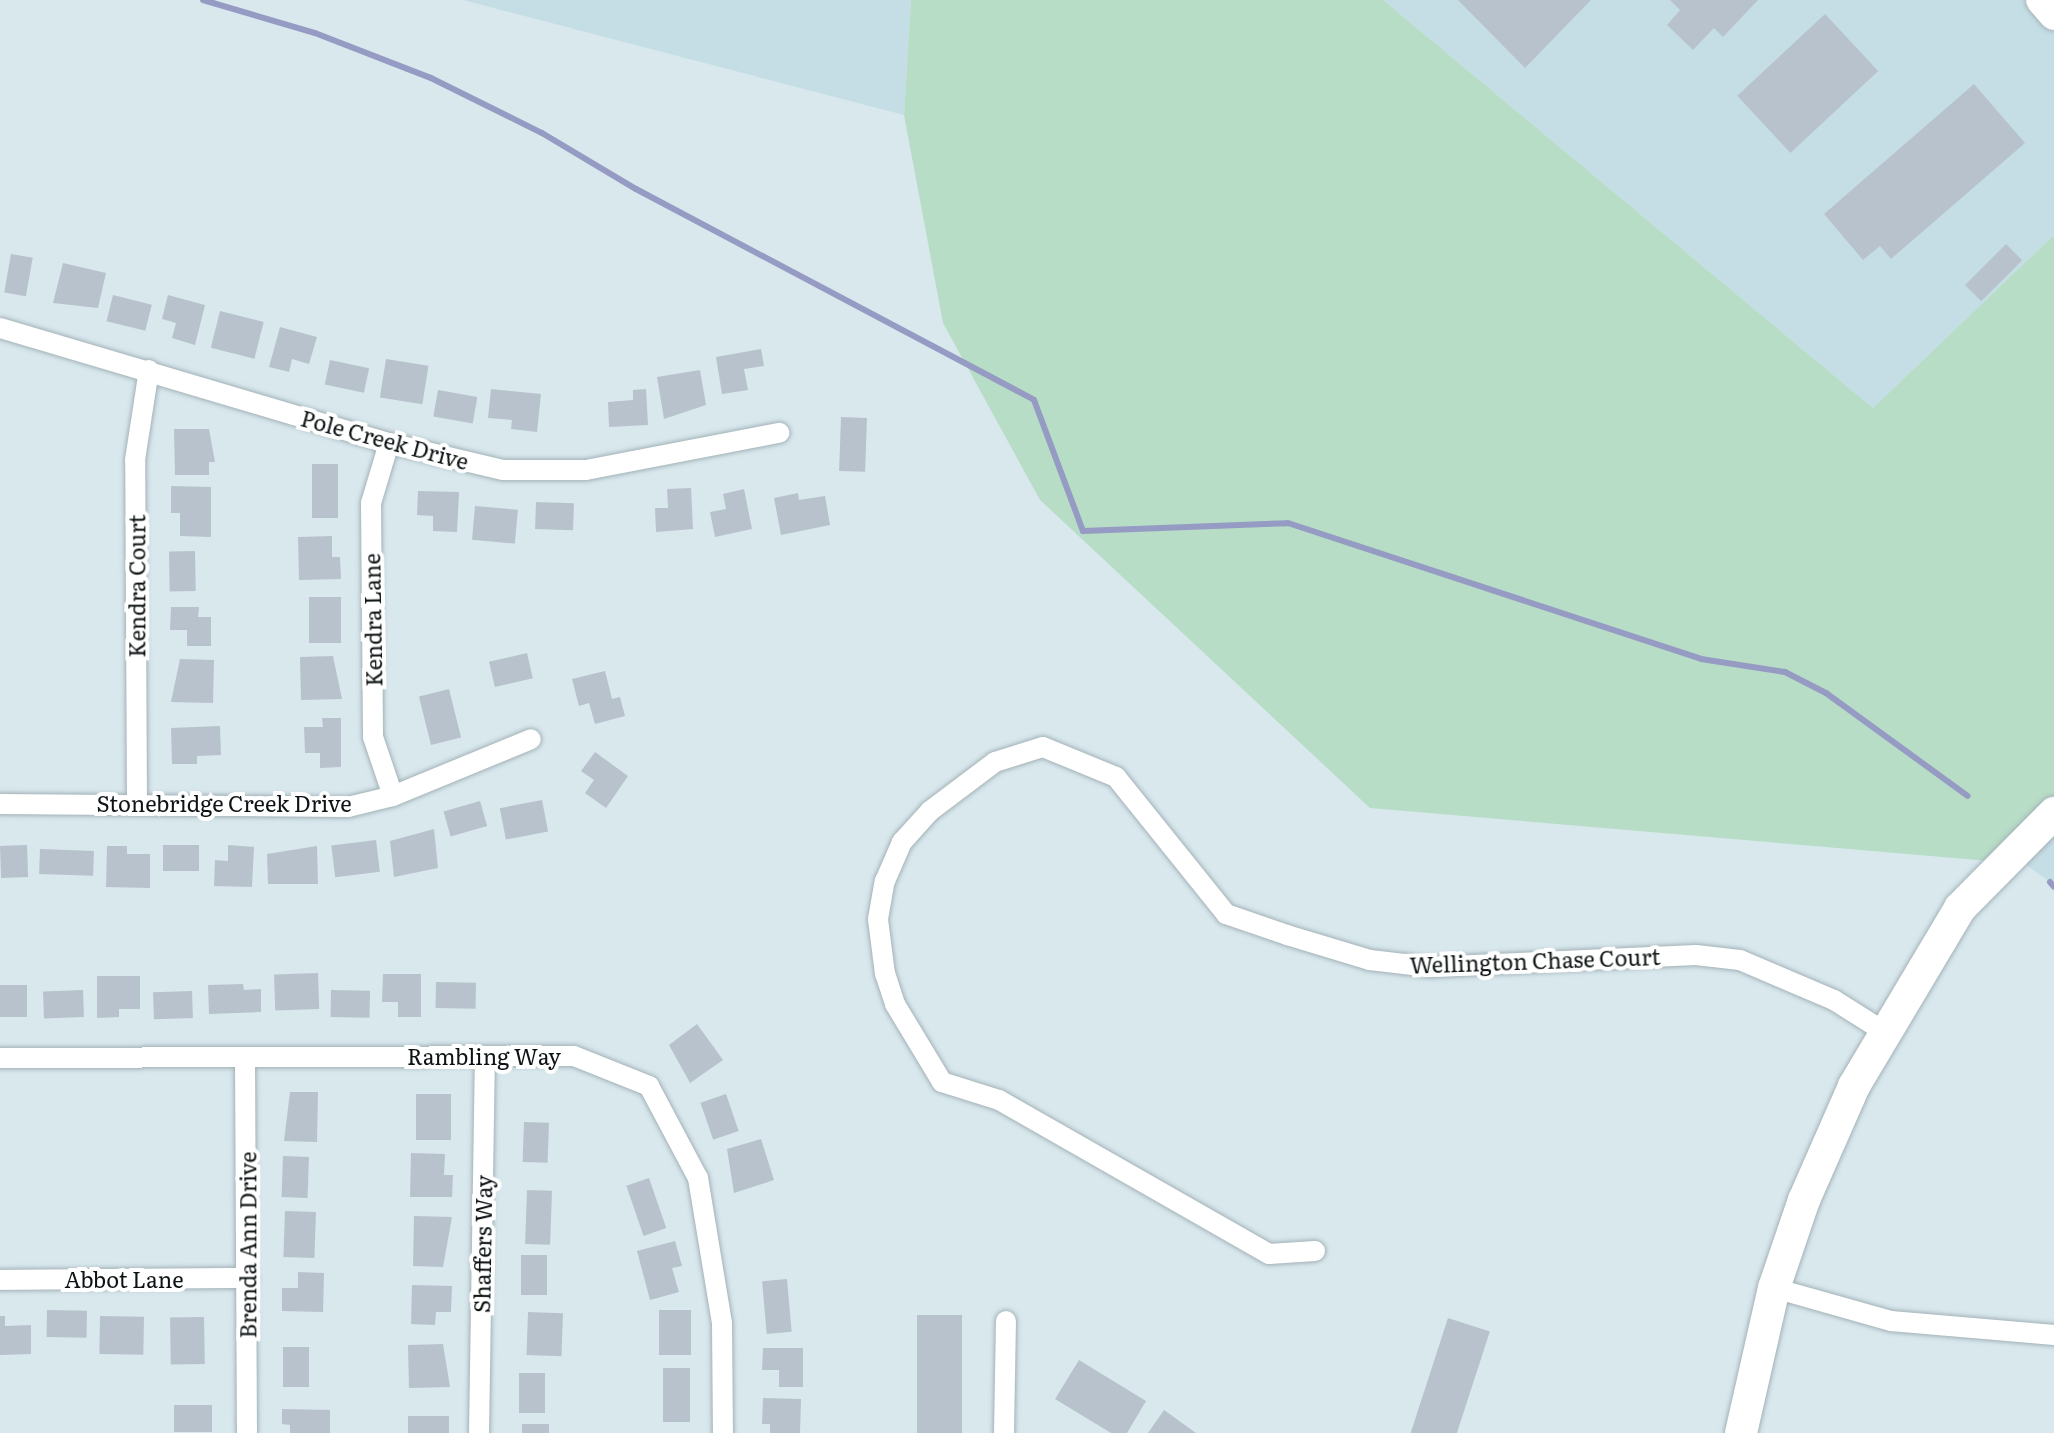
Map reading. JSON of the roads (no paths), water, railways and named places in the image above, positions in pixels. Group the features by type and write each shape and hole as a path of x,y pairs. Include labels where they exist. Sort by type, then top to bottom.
{"main road":[{"path":"2041,0 2054,15"},
{"path":"1741,1433 1774,1288 1828,1142 1883,1031 1960,908 2054,813"}],"street":[{"name":"Pole Creek Drive","path":"0,328 389,443 503,470 586,470 779,433"},
{"name":"Kendra Court","path":"137,803 135,460 149,370"},
{"name":"Kendra Lane","path":"389,443 371,503 373,737 393,796"},
{"name":"Stonebridge Creek Drive","path":"0,804 348,807 393,796 531,739"},
{"name":"Wellington Chase Court","path":"1315,1251 1269,1254 999,1100 942,1082 895,1004 885,974 878,919 885,881 902,842 930,811 995,762 1043,747 1116,777 1226,914 1287,935 1370,960 1430,967 1696,955 1740,960 1834,1000 1883,1031"},
{"name":"Shaffers Way","path":"479,1433 485,1056"},
{"name":"Rambling Way","path":"0,1058 574,1056 649,1086 698,1178 722,1323 723,1433"},
{"name":"Brenda Ann Drive","path":"245,1057 247,1433"},
{"name":"Abbot Lane","path":"0,1280 248,1278"},
{"path":"1774,1288 1891,1321 2054,1335"},
{"path":"1004,1433 1006,1321"}],"waterway":[{"path":"203,0 315,33 431,78 542,133 636,189 1034,400 1083,531 1288,523 1701,659 1785,672 1826,693 1968,796"},
{"path":"2050,882 2054,887"}]}
